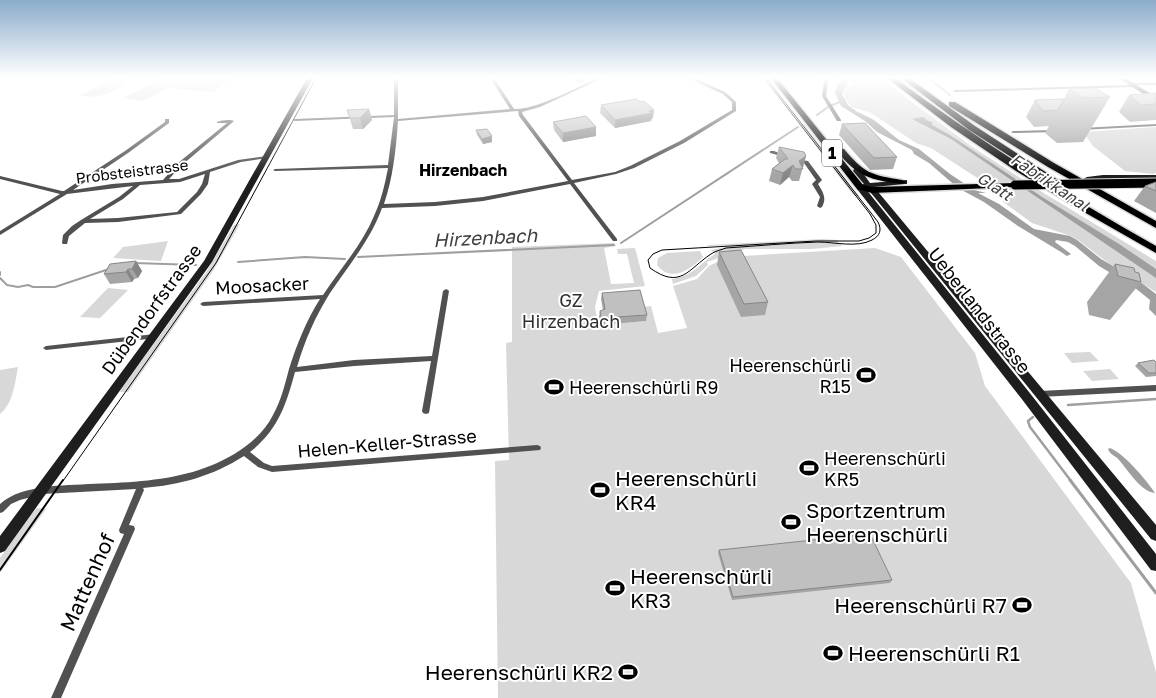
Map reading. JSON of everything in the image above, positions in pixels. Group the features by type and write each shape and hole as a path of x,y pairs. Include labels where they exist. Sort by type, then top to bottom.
{"highway":[{"path":"933,111 967,136 1048,188 1156,250"},
{"path":"948,111 1058,184 1156,240"},
{"path":"963,111 1156,225"},
{"path":"972,128 1156,232"},
{"path":"991,129 1057,174 1156,232"},
{"path":"1048,188 1072,206 1156,256"}],"main road":[{"name":"Dübendorfstrasse","path":"0,548 212,257 292,111"},
{"name":"Ueberlandstrasse","path":"802,111 1156,535"},
{"name":"Ueberlandstrasse","path":"808,111 857,171 867,187 1156,565"},
{"name":"1","path":"857,171 873,178 936,184 1156,183"},
{"path":"1087,179 1103,176 1156,177"},
{"name":"1","path":"867,187 1087,179 1116,183"},
{"path":"867,187 904,182"},
{"path":"1025,395 1040,394"}],"street":[{"path":"0,508 6,501 40,491 174,481 208,471 244,452 259,440 276,417 282,404 307,329 323,297 369,232 382,206 390,166 396,111"},
{"path":"295,120 396,118 493,111"},
{"path":"520,111 521,115 615,240"},
{"path":"382,206 459,203 609,175 632,167 682,142 734,111"},
{"path":"833,111 839,120"},
{"path":"0,232 67,191 144,139 167,122 167,120"},
{"path":"164,182 180,164 232,121 219,122"},
{"path":"1074,130 1156,125"},
{"path":"1014,132 1055,131"},
{"path":"772,152 778,156 806,162 819,180 815,184 823,196 820,206"},
{"name":"Probsteistrasse","path":"0,177 57,193 180,180 240,160 267,157"},
{"path":"275,170 390,166"},
{"path":"82,221 118,220 178,213 199,193 205,184 208,172"},
{"path":"1116,183 1156,177"},
{"path":"64,243 66,235 82,221 127,194 138,184"},
{"path":"426,411 446,291"},
{"name":"Moosacker","path":"203,304 323,297"},
{"path":"46,348 155,336"},
{"path":"292,370 354,363 435,358"},
{"path":"1040,394 1156,388"},
{"name":"Helen-Keller-Strasse","path":"244,452 262,465 272,469 537,448"},
{"name":"Mattenhof","path":"56,698 131,529 123,530 140,490"}],"green space":[{"path":"863,111 924,111 971,146 1042,192 1156,261 1156,292 1107,262 1071,236 1032,223 1002,201 1010,199 931,148 916,143 871,113"},
{"path":"799,124 804,124 859,196 854,196"},
{"path":"1156,127 1156,173 1153,174 1125,171 1093,146 1083,132"},
{"path":"240,224 213,271 128,392 120,392 207,271 234,225"},
{"path":"822,239 837,240 842,246 812,249 745,249 707,262 708,265 696,276 673,284 672,279 686,275 715,254 711,250 737,245 708,245"},
{"path":"168,241 161,261 113,258 123,247"},
{"name":"Sportzentrum Heerenschürli","path":"614,243 616,246 604,248 611,284 634,283 627,254 618,254 617,249 635,248 645,286 599,291 595,307 598,325 646,321 642,307 651,306 658,333 687,328 673,286 697,279 709,266 727,257 875,248 901,257 975,353 985,386 1131,583 1156,672 1156,698 498,698 495,461 509,460 506,343 512,342 512,247"},
{"path":"700,251 703,257 680,273 668,273 657,265 658,258 667,253"},
{"path":"108,288 128,290 100,318 80,317"},
{"path":"1090,352 1099,361 1072,363 1064,353"},
{"path":"18,367 11,399 0,414 0,370"},
{"path":"1110,369 1119,379 1092,381 1083,371"},
{"path":"37,508 46,509 0,573 0,558"}],"shaded area":[{"path":"848,111 855,111 874,120 899,140 919,149 950,174 974,190 986,193 978,193 999,204 1034,229 1070,236 1101,259 1139,281 1156,294 1156,316 1149,309 1150,300 1134,287 1099,266 1075,246 1068,242 1056,240 1055,242 1071,254 1067,256 1018,226 984,202 958,188 929,163 914,154 912,150 877,132 865,121"},
{"name":"Fabrikkanal","path":"923,117 932,122 932,125 1042,197 1156,269 1156,278 951,139 912,119"},
{"path":"1110,448 1128,461 1155,493 1145,489 1135,480 1117,458 1110,453 1108,449"}],"building":[{"path":"347,111 367,111 360,118 350,118"},
{"path":"606,111 651,111 649,111 652,113 615,120"},
{"path":"586,116 596,127 563,133 553,122"},
{"path":"865,123 897,157 874,158 842,124"},
{"path":"487,129 492,136 482,139 476,130"},
{"path":"779,147 804,152 806,156 799,161 803,169 795,169 793,165 783,173 772,169 785,159 788,159"},
{"path":"1156,182 1156,191 1145,186"},
{"path":"741,250 768,302 744,304 719,252"},
{"path":"136,261 132,269 128,269 126,272 104,274 110,264"},
{"path":"1115,264 1134,268 1135,272 1139,273 1141,282 1118,276"},
{"path":"640,290 647,315 601,318 600,311 605,309 602,293"},
{"path":"1154,360 1156,362 1156,373 1149,373 1138,363"},
{"name":"Sportzentrum Heerenschürli","path":"870,534 892,580 733,597 719,550"}],"waterway":[{"name":"Hirzenbach","path":"817,115 823,111"},
{"name":"Hirzenbach","path":"621,243 798,127"},
{"name":"Hirzenbach","path":"358,257 614,245"},
{"name":"Hirzenbach","path":"238,262 305,257 345,259"},
{"path":"134,263 196,265"},
{"path":"0,278 7,285 18,287 28,285 33,287 55,287 109,269"},
{"path":"1068,405 1156,399"},
{"path":"1033,417 1028,421 1030,427 1071,481"},
{"path":"1070,480 1156,593"}],"tram line":[{"path":"63,481 216,263 298,111"},
{"path":"789,111 870,214 876,225 876,233 869,238 859,241 816,241 662,250 653,254 648,260 650,268 669,277 677,277 684,275 713,253 726,248 818,242 859,244 872,240 878,235 880,230 878,222 791,111"},
{"path":"0,570 63,480"}],"place":[{"name":"Heerenschürli R15","path":"866,375"},
{"name":"Heerenschürli R9","path":"554,387"},
{"name":"Heerenschürli KR5","path":"809,468"},
{"name":"Heerenschürli KR4","path":"600,490"},
{"name":"Sportzentrum Heerenschürli","path":"791,522"},
{"name":"Heerenschürli KR3","path":"615,588"},
{"name":"Heerenschürli R7","path":"1022,605"},
{"name":"Heerenschürli R1","path":"833,653"},
{"name":"Heerenschürli KR2","path":"628,672"}],"district":[{"name":"Hirzenbach","path":"463,170"}],"water label":[{"name":"Glatt","path":"995,186"}],"park label":[{"name":"GZ Hirzenbach","path":"571,310"}]}
